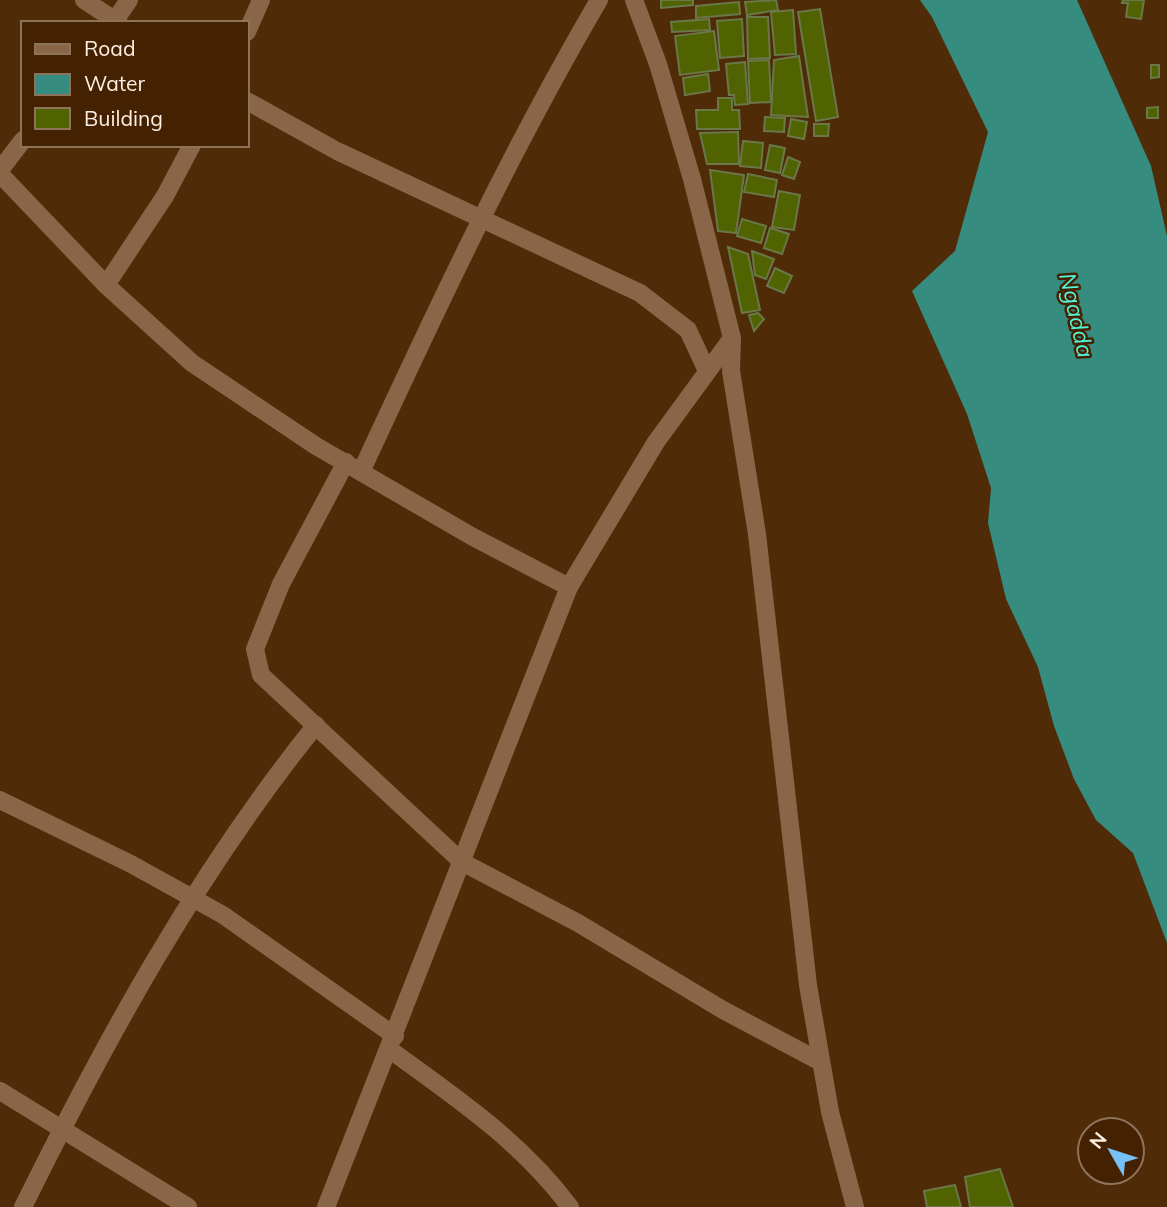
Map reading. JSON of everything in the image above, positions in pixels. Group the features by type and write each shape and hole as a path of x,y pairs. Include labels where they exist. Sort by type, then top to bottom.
{"street":[{"path":"84,0 115,21"},
{"path":"117,21 129,0"},
{"path":"248,30 261,0"},
{"path":"598,0 545,92 353,467 281,584 255,649 261,675 463,862 578,923 723,1010 821,1062"},
{"path":"634,0 658,64 692,180 732,338 731,372 757,534 808,985 830,1112 855,1207"},
{"path":"248,102 337,150 640,293 688,330 707,372"},
{"path":"21,144 0,172 106,285 192,363 316,446 473,537 569,587"},
{"path":"106,285 165,196 191,147"},
{"path":"326,1207 569,587 656,442 732,338"},
{"path":"23,1207 62,1128 194,898 263,792 316,725"},
{"path":"0,800 223,915 392,1042 506,1136 546,1175 570,1207"},
{"path":"0,1091 188,1207"}],"water":[{"name":"Ngadda","path":"920,0 1077,0 1151,166 1167,236 1167,943 1133,853 1096,820 1074,779 1054,726 1038,667 1006,599 988,523 991,488 967,414 912,291 955,251 988,132 932,17"}],"building":[{"path":"661,0 693,0 693,5 661,8"},
{"path":"776,0 778,10 747,15 745,2"},
{"path":"1123,0 1144,0 1141,19 1126,17 1128,3 1122,3"},
{"path":"739,2 740,14 696,18 696,6"},
{"path":"820,9 838,117 816,121 798,12"},
{"path":"793,10 796,54 775,55 771,12"},
{"path":"747,17 768,17 770,58 748,59"},
{"path":"709,19 710,30 672,32 671,22"},
{"path":"742,19 744,56 720,58 717,21"},
{"path":"714,31 719,70 680,75 675,36"},
{"path":"799,56 808,117 771,115 774,60"},
{"path":"769,60 771,102 750,103 748,61"},
{"path":"745,62 748,104 735,105 734,95 729,95 726,64"},
{"path":"1151,65 1159,65 1159,77 1151,78"},
{"path":"708,74 710,91 685,95 683,78"},
{"path":"718,98 732,98 732,110 739,110 740,129 697,129 696,110 718,110"},
{"path":"1158,107 1158,118 1147,118 1147,108"},
{"path":"765,117 785,118 784,132 764,131"},
{"path":"791,119 807,122 804,139 788,136"},
{"path":"814,124 829,124 828,136 814,136"},
{"path":"738,132 739,164 707,164 700,133"},
{"path":"743,141 763,143 761,168 740,166"},
{"path":"770,145 785,148 780,173 765,170"},
{"path":"788,157 800,162 794,179 782,175"},
{"path":"710,170 744,175 736,233 718,231"},
{"path":"748,174 777,180 774,197 744,192"},
{"path":"779,191 800,195 794,230 772,227"},
{"path":"742,219 766,226 761,243 737,236"},
{"path":"770,228 789,234 782,254 764,248"},
{"path":"728,247 748,254 760,310 742,313"},
{"path":"752,251 774,259 766,279 755,275"},
{"path":"775,268 792,276 784,293 767,286"},
{"path":"758,313 764,319 754,331 749,315"},
{"path":"1000,1169 1013,1207 970,1207 965,1177"},
{"path":"955,1185 961,1207 927,1207 924,1191"}]}
